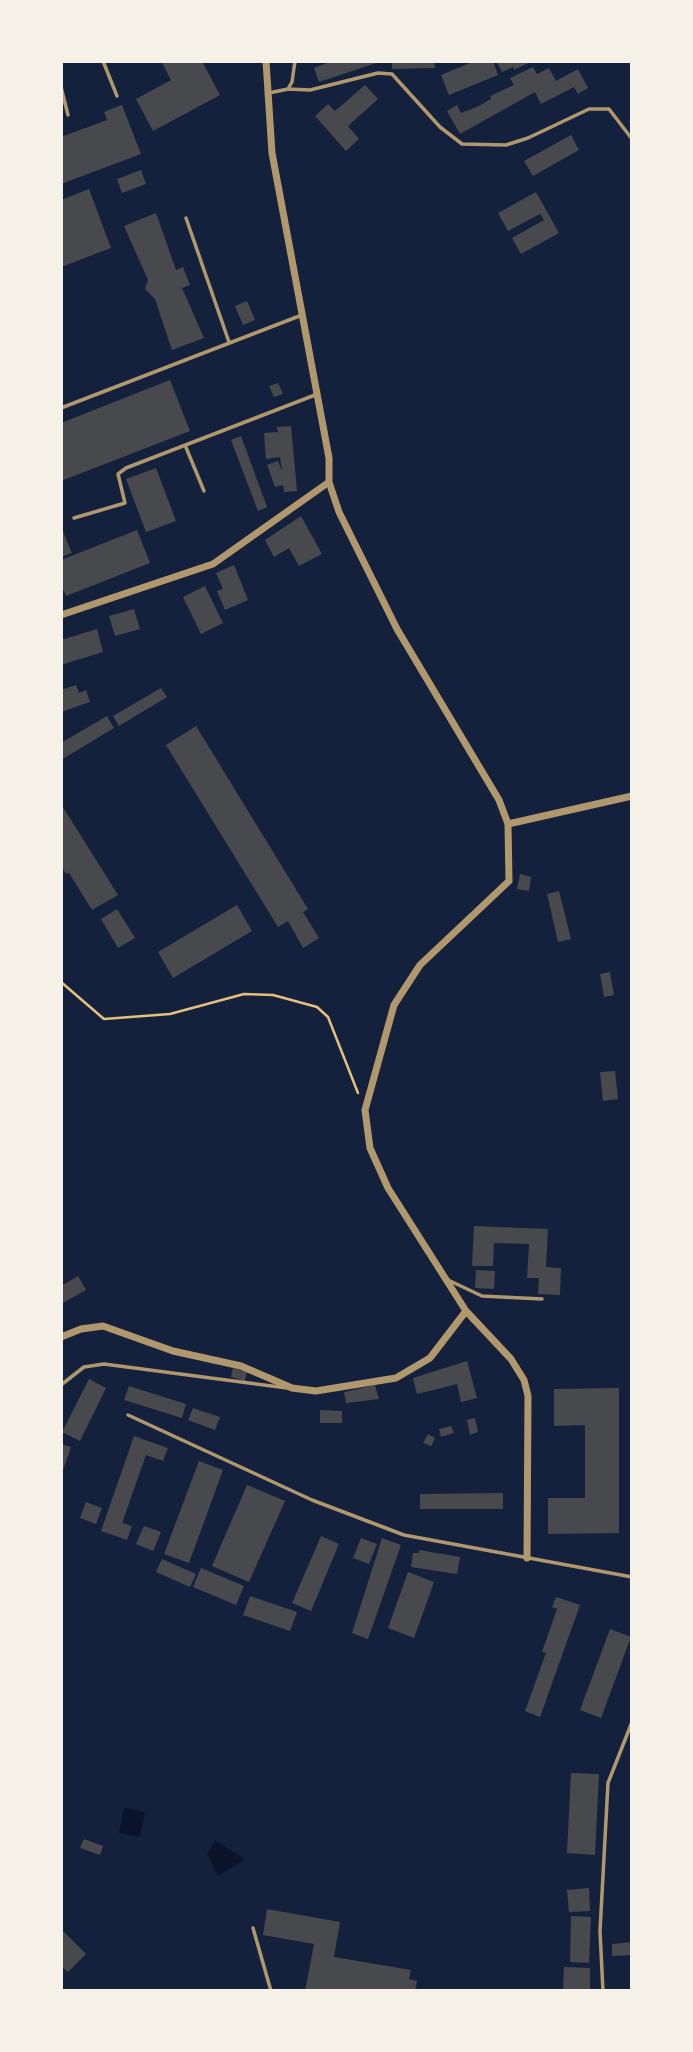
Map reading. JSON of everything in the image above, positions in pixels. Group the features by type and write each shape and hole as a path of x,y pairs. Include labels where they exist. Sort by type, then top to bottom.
{"street":[{"path":"266,61 276,181 329,458 329,482 348,531 397,629 499,800 508,824 509,881 505,888 420,965 394,1005 365,1110 370,1148 388,1188 466,1311 511,1359 524,1380 528,1396 527,1558"},
{"path":"61,615 213,564 329,482"},
{"path":"508,824 632,796"},
{"path":"61,1337 93,1326 111,1327 173,1351 241,1366 292,1388 316,1391 396,1378 430,1358 466,1311"}],"lane":[{"path":"103,61 117,96"},
{"path":"288,89 292,82 295,61"},
{"path":"267,93 288,89 310,90 378,73 393,75 440,127 462,144 506,145 528,138 589,109 609,108 632,139"},
{"path":"61,87 68,115"},
{"path":"186,218 229,342"},
{"path":"61,408 303,314"},
{"path":"74,518 125,503 118,474 317,394"},
{"path":"185,445 204,491"},
{"path":"446,1279 482,1296 542,1299"},
{"path":"61,1385 84,1367 104,1364 251,1386 292,1388"},
{"path":"128,1415 312,1500 404,1535 632,1577"},
{"path":"603,1991 600,1931 608,1783 632,1722"},
{"path":"253,1928 271,1991"}],"path":[{"path":"61,982 104,1019 170,1014 244,994 273,995 317,1007 328,1017 333,1027 365,1110"}],"water":[{"path":"124,1808 145,1812 140,1837 119,1833"},
{"path":"215,1840 245,1859 218,1876 207,1854"}],"building":[{"path":"161,61 202,61 220,95 153,131 136,99 171,80"},
{"path":"332,61 379,62 319,82 314,68"},
{"path":"392,61 434,61 435,68 392,69"},
{"path":"475,61 493,61 498,75 449,95 441,75"},
{"path":"496,61 533,61 514,70 513,67 502,72"},
{"path":"533,67 537,74 549,68 556,81 578,69 588,88 578,94 574,87 541,104 535,92 460,134 447,111 457,105 461,113 477,107 491,99 490,96 514,85 510,78"},
{"path":"365,85 378,99 348,126 359,139 346,151 315,116 328,104 335,111"},
{"path":"122,105 141,154 61,184 61,137 107,120 104,112"},
{"path":"571,135 579,150 533,176 524,161"},
{"path":"141,170 146,184 122,193 117,179"},
{"path":"89,189 111,248 61,267 61,200"},
{"path":"536,192 559,233 521,254 512,238 544,220 540,214 508,231 498,213"},
{"path":"156,213 176,270 183,267 190,285 182,288 204,338 172,350 155,299 145,289 148,280 124,226"},
{"path":"247,301 255,320 243,325 235,306"},
{"path":"170,380 190,431 61,481 61,423"},
{"path":"278,383 283,394 274,397 269,386"},
{"path":"291,426 297,491 284,492 283,485 275,487 267,465 278,461 282,471 280,457 266,459 264,433 278,432 277,427"},
{"path":"241,436 267,507 258,511 231,440"},
{"path":"156,468 176,521 146,532 126,479"},
{"path":"301,516 322,554 299,566 289,548 274,557 265,540"},
{"path":"61,527 72,553 61,557"},
{"path":"137,530 150,563 66,596 61,585 61,560"},
{"path":"234,565 248,600 225,610 217,591 223,589 216,573"},
{"path":"205,586 223,623 201,634 183,597"},
{"path":"134,609 140,629 115,636 109,616"},
{"path":"97,629 103,652 61,665 61,640"},
{"path":"76,685 79,693 86,690 90,702 61,712 61,690"},
{"path":"161,688 167,697 119,726 113,716"},
{"path":"107,716 114,728 61,760 61,743"},
{"path":"196,726 308,909 303,912 319,938 303,948 288,921 278,927 166,745"},
{"path":"61,804 118,895 92,910 69,873 66,874 61,866"},
{"path":"520,874 531,877 529,891 517,889"},
{"path":"559,891 571,939 558,942 547,894"},
{"path":"237,905 252,931 173,978 158,952"},
{"path":"117,909 135,938 118,948 101,919"},
{"path":"610,972 614,995 604,997 600,974"},
{"path":"615,1071 618,1099 603,1101 600,1072"},
{"path":"474,1226 548,1229 546,1267 561,1268 560,1295 538,1294 539,1278 527,1278 529,1244 494,1243 493,1266 472,1266"},
{"path":"476,1270 495,1271 494,1289 475,1288"},
{"path":"78,1276 86,1290 61,1304 61,1286"},
{"path":"467,1361 477,1398 461,1402 457,1384 417,1394 413,1378"},
{"path":"233,1368 247,1372 245,1381 231,1377"},
{"path":"89,1379 106,1388 80,1441 62,1432"},
{"path":"375,1385 379,1399 346,1403 344,1392"},
{"path":"129,1386 186,1404 182,1418 124,1400"},
{"path":"619,1388 619,1533 548,1534 548,1498 585,1498 585,1425 554,1426 554,1389"},
{"path":"193,1408 220,1417 215,1430 188,1420"},
{"path":"320,1410 342,1411 342,1423 320,1423"},
{"path":"475,1418 478,1432 470,1435 467,1420"},
{"path":"451,1426 454,1433 441,1437 439,1429"},
{"path":"428,1434 435,1438 431,1446 423,1443"},
{"path":"134,1436 168,1448 163,1461 146,1455 122,1523 132,1526 127,1540 101,1531"},
{"path":"61,1444 71,1447 62,1473 61,1473"},
{"path":"199,1461 223,1470 189,1563 164,1554"},
{"path":"247,1485 285,1501 249,1582 212,1566"},
{"path":"503,1493 503,1509 420,1509 420,1494"},
{"path":"86,1502 102,1508 96,1524 80,1518"},
{"path":"144,1526 161,1532 153,1551 136,1544"},
{"path":"321,1536 339,1544 311,1611 292,1603"},
{"path":"361,1538 377,1544 369,1564 353,1558"},
{"path":"382,1538 401,1545 368,1639 352,1633"},
{"path":"419,1550 460,1557 457,1574 411,1567 413,1553 419,1553"},
{"path":"162,1559 196,1574 190,1587 156,1572"},
{"path":"201,1568 244,1586 236,1605 193,1587"},
{"path":"408,1572 434,1582 414,1638 388,1628"},
{"path":"250,1596 297,1612 290,1631 243,1615"},
{"path":"556,1597 580,1605 540,1717 525,1711 546,1653 542,1652 557,1609 552,1607"},
{"path":"610,1629 631,1637 601,1718 580,1710"},
{"path":"571,1773 599,1774 595,1855 567,1853"},
{"path":"84,1839 103,1846 100,1855 80,1848"},
{"path":"589,1888 590,1911 569,1912 567,1890"},
{"path":"267,1909 340,1922 334,1957 411,1970 409,1979 417,1981 415,1991 305,1991 314,1944 263,1935"},
{"path":"571,1916 591,1917 589,1963 570,1962"},
{"path":"61,1929 86,1954 68,1972 61,1966"},
{"path":"632,1942 632,1955 612,1956 612,1944"},
{"path":"564,1967 590,1968 590,1991 563,1991"}]}
